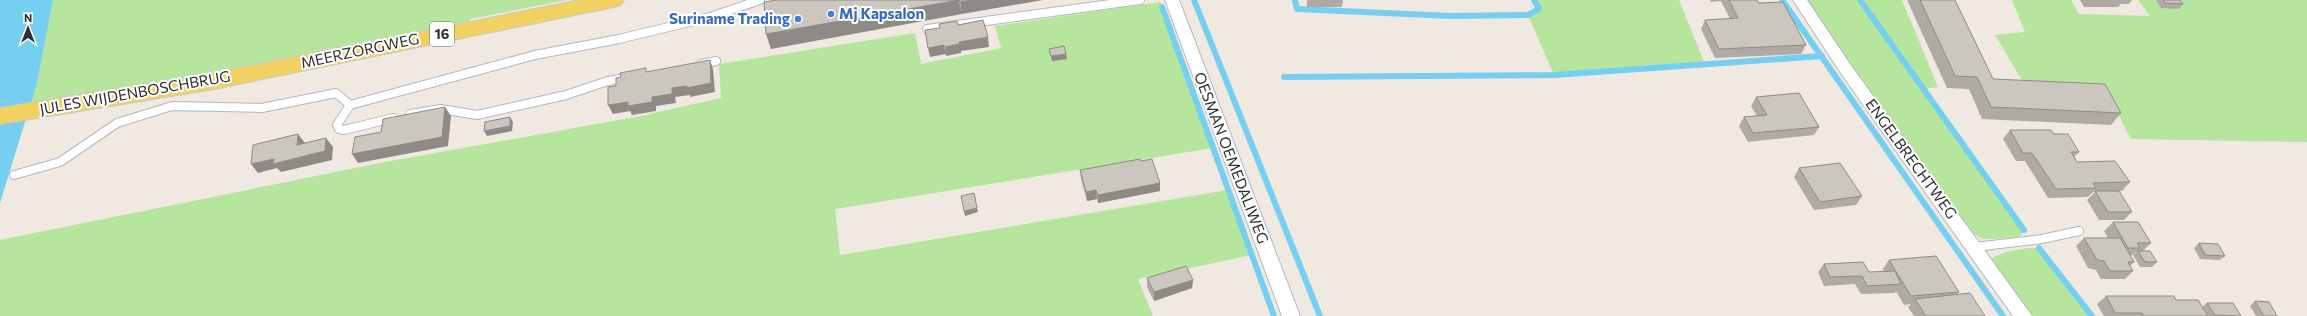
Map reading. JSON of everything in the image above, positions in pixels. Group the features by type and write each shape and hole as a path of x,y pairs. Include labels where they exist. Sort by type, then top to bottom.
{"main road":[{"name":"MEERZORGWEG","path":"271,70 614,0"},
{"name":"JULES WIJDENBOSCHBRUG","path":"0,116 271,70"}],"street":[{"name":"OESMAN OEMEDALIWEG","path":"1172,0 1291,316"},
{"name":"ENGELBRECHTWEG","path":"1800,0 1845,68 1975,247 2023,316"}],"lane":[{"path":"631,77 608,81 566,95 476,115 433,109 344,130 339,129 337,125 350,106 535,55 619,38 710,17 760,0"},
{"path":"927,29 1140,0"},
{"path":"692,65 716,61"},
{"path":"14,175 60,162 117,123 172,106 262,108 336,93 350,106"},
{"path":"1975,247 2042,239 2079,231"}],"green space":[{"path":"53,0 567,0 470,19 467,25 28,108 37,83"},
{"path":"1534,0 1679,0 1705,64 1554,75 1528,15 1539,9"},
{"path":"1807,0 1902,0 1938,87 1923,89 2024,230 2019,238 1983,239 1972,233 1858,77"},
{"path":"2012,0 2071,0 2079,14 2150,16 2138,0 2307,0 2307,142 2131,139 2105,90 2023,82 1995,35 2025,32"},
{"path":"1160,2 1213,148 835,209 840,255 1228,190 1252,255 1138,279 1153,316 0,316 0,240 385,162 641,116 721,98 719,64 915,33 921,64 1001,48 995,26"},
{"path":"2028,248 2039,248 2092,316 2031,316 1990,259 2006,252"}],"water":[{"path":"0,0 53,0 37,83 0,203"}],"building":[{"path":"777,0 959,0 766,34 764,2"},
{"path":"959,0 972,0 960,2"},
{"path":"1729,0 1757,0 1759,3 1783,2 1806,45 1719,49 1705,20 1738,18"},
{"path":"1920,0 1955,0 1993,79 2105,84 2121,113 1991,107 1977,77 1955,76"},
{"path":"2163,0 2180,0 2183,4 2165,3"},
{"path":"983,20 988,37 959,42 960,44 945,47 944,45 928,48 925,30 940,28 939,24 957,21 958,25"},
{"path":"1064,46 1066,54 1051,56 1049,49"},
{"path":"710,60 711,83 687,88 687,86 672,88 672,94 652,97 652,102 628,106 628,102 608,105 608,87 616,86 616,78 621,77 620,73 646,68 646,72"},
{"path":"1799,93 1819,127 1753,133 1744,117 1767,115 1756,97"},
{"path":"445,107 442,137 352,154 355,137 381,132 383,119"},
{"path":"510,117 510,126 484,131 485,122"},
{"path":"2010,130 2051,130 2054,134 2068,134 2079,152 2071,152 2077,162 2115,161 2130,182 2093,183 2096,188 2056,189 2032,153 2023,153"},
{"path":"298,134 297,145 326,138 325,151 273,164 274,159 251,164 253,145"},
{"path":"1140,159 1141,161 1152,159 1160,183 1098,195 1096,190 1086,192 1080,170"},
{"path":"1840,163 1862,196 1820,202 1799,168"},
{"path":"2095,191 2119,191 2132,212 2108,212"},
{"path":"974,193 977,208 964,211 961,196"},
{"path":"2113,222 2138,222 2151,243 2137,243 2140,248 2128,248"},
{"path":"2084,238 2120,238 2134,262 2128,262 2133,271 2110,271 2104,261 2097,260"},
{"path":"2199,243 2218,244 2225,256 2205,255"},
{"path":"2138,251 2150,251 2157,262 2145,262"},
{"path":"1936,256 1959,292 1911,296 1889,260"},
{"path":"1863,262 1869,272 1895,271 1901,284 1867,286 1862,276 1830,277 1824,264"},
{"path":"1186,266 1193,280 1154,292 1147,278"},
{"path":"1970,293 1985,316 1926,316 1915,299"},
{"path":"2106,296 2174,296 2176,300 2198,300 2208,316 2144,316 2142,313 2115,313"},
{"path":"2255,301 2269,302 2277,316 2264,316"},
{"path":"2207,303 2233,303 2241,316 2215,315"}],"waterway":[{"path":"1194,0 1320,316"},
{"path":"1295,0 1297,9 1451,16 1528,15 1539,9 1534,0"},
{"path":"1782,0 1821,56"},
{"path":"1860,0 2024,230"},
{"path":"1162,7 1274,316"},
{"path":"1284,77 1554,75 1821,56"},
{"path":"1821,56 2003,316"},
{"path":"2039,248 2092,316"}],"place":[{"name":"Mj Kapsalon","path":"831,14"},
{"name":"Suriname Trading","path":"798,19"}]}
